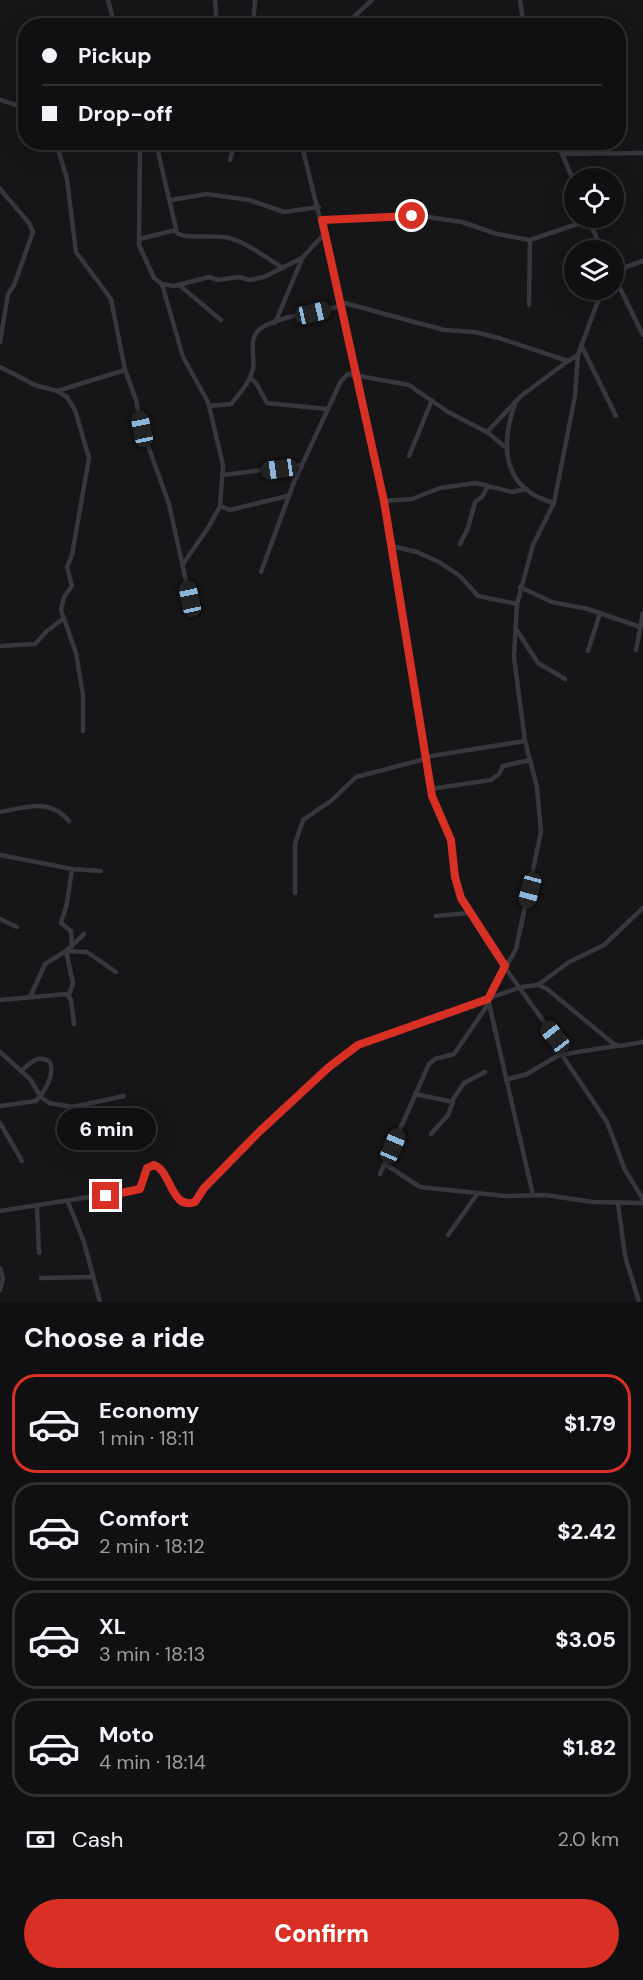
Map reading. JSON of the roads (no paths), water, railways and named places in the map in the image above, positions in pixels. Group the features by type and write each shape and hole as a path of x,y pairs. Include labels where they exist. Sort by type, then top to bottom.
{"street":[{"path":"108,0 113,18"},
{"path":"215,0 216,18"},
{"path":"254,18 255,0"},
{"path":"352,18 371,0 379,0"},
{"path":"520,0 523,18"},
{"path":"0,100 18,106"},
{"path":"59,150 68,179 77,256 111,299 125,370 136,400 142,429 169,504 190,599"},
{"path":"140,150 140,248 154,278 162,284 179,285 208,277 218,280 234,277 254,280 302,258 325,233"},
{"path":"158,150 176,230 185,237 211,235 234,239 284,268"},
{"path":"230,160 233,150"},
{"path":"304,150 358,374 384,501 430,789 451,840 455,877 461,898 555,1037 562,1055 607,1122 625,1170 643,1201 618,1203 533,1195 505,1196 418,1186 385,1164"},
{"path":"560,150 568,168"},
{"path":"562,154 643,153"},
{"path":"0,189 29,223 33,232 8,294 0,342"},
{"path":"171,200 207,194 249,200 284,212 319,207"},
{"path":"322,220 421,216 462,222 497,234 530,240 564,228"},
{"path":"139,239 176,230"},
{"path":"529,305 530,240"},
{"path":"275,323 302,258"},
{"path":"624,268 643,261"},
{"path":"162,284 183,357 209,406 214,437 222,459 220,506 183,564"},
{"path":"179,285 188,295 221,320"},
{"path":"624,295 643,332"},
{"path":"380,1174 431,1061 454,1054 488,1001 516,949 540,843 537,787 525,741 514,657 517,604 533,545 554,502 576,396 578,355 598,300"},
{"path":"209,406 231,404 250,378 254,367 256,332 275,323 341,304 444,330 475,332 568,361"},
{"path":"581,344 616,416"},
{"path":"487,432 516,401 578,355"},
{"path":"0,367 35,385 57,392 72,402 89,458 72,555 67,567 72,586 62,603 63,619 76,653 82,695 83,731"},
{"path":"57,392 125,370"},
{"path":"261,572 287,496 327,409 344,377 348,374 409,385 487,432 505,447"},
{"path":"250,378 256,383 267,403 327,409"},
{"path":"410,456 432,400"},
{"path":"516,401 505,447 511,467 535,497 554,502"},
{"path":"223,475 302,465"},
{"path":"384,501 416,498 444,487 483,483 515,492 527,489"},
{"path":"460,544 468,528 474,502 482,497 488,486"},
{"path":"220,506 230,510 287,496"},
{"path":"392,546 417,552 439,562 460,576 478,596 517,604"},
{"path":"520,587 552,602 600,613 640,627"},
{"path":"588,651 600,613"},
{"path":"636,650 643,613"},
{"path":"0,646 35,644 46,630 63,619"},
{"path":"515,628 538,663 566,679"},
{"path":"295,893 295,844 303,820 332,800 356,777 425,758 525,741"},
{"path":"430,789 491,780 499,774 503,766 530,760"},
{"path":"0,812 50,806 61,811 69,821"},
{"path":"0,855 72,869 101,871"},
{"path":"72,869 68,903 61,923 71,931 72,946"},
{"path":"538,986 569,962 604,945 643,908"},
{"path":"436,916 470,914"},
{"path":"0,919 17,927"},
{"path":"30,997 45,964 66,951 84,934"},
{"path":"66,951 87,952 116,972"},
{"path":"66,951 73,983 69,995 74,1024"},
{"path":"0,1211 140,1189 147,1168 154,1165 160,1167 174,1194 182,1202 192,1204 260,1131 329,1067 358,1045 488,1001 521,987 538,986 555,994 617,1046"},
{"path":"0,1000 69,995"},
{"path":"488,1001 533,1195"},
{"path":"506,1080 523,1076 562,1055 643,1042"},
{"path":"0,1052 22,1070 40,1096 49,1103 68,1107 124,1096"},
{"path":"0,1106 31,1103 40,1096 51,1075 50,1062 38,1058 22,1070"},
{"path":"431,1134 448,1115 452,1101 464,1083 485,1072"},
{"path":"415,1094 452,1101"},
{"path":"0,1123 22,1161"},
{"path":"448,1235 478,1193"},
{"path":"68,1202 84,1242 100,1302"},
{"path":"618,1203 625,1256 639,1302"},
{"path":"36,1207 39,1253"},
{"path":"0,1268 3,1278 0,1290"},
{"path":"41,1278 92,1277"}]}
